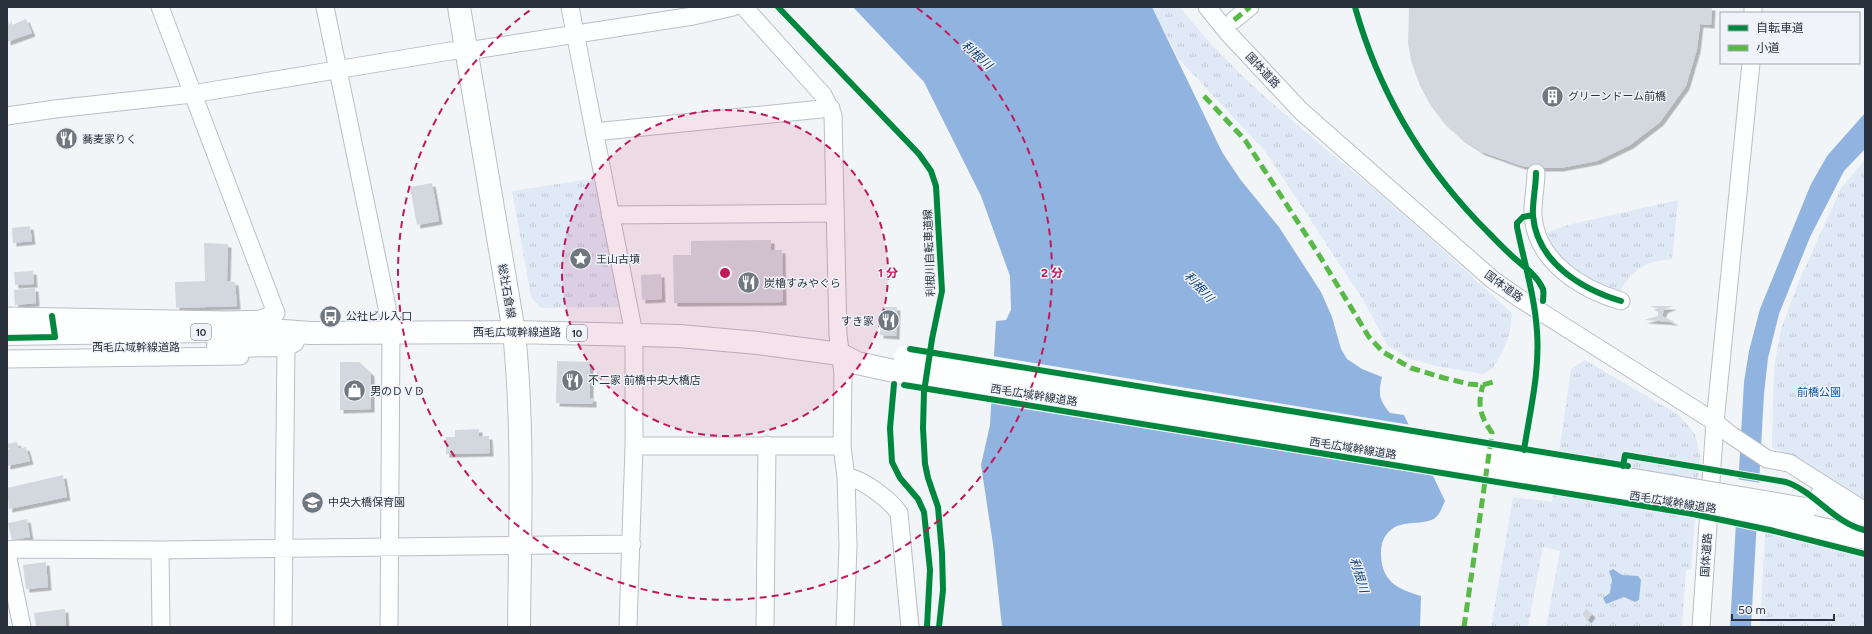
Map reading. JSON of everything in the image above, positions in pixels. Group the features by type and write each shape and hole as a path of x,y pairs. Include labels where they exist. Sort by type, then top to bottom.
{"main road":[{"name":"総社石倉線","path":"459,7 514,332 518,372 520,418 519,627"},
{"name":"西毛広域幹線道路","path":"7,348 93,340 272,330 391,333 514,332 634,334 758,343 842,355 859,349 904,365 1775,519 1865,538"},
{"name":"西毛広域幹線道路","path":"7,334 286,350 310,332"},
{"name":"西毛広域幹線道路","path":"904,365 1768,502 1865,522"}],"street":[{"path":"7,316 226,320 261,319 276,313 160,7"},
{"path":"325,7 339,69 391,333 389,627"},
{"path":"570,7 634,334 632,544 628,627"},
{"path":"7,116 55,109 192,94 339,69 693,16 733,7"},
{"path":"744,7 823,95 831,108 834,120 838,335 842,355 843,374 842,446 846,477 848,546 845,627"},
{"name":"国体道路","path":"1207,7 1228,33 1301,111 1493,280 1715,422 1700,627"},
{"path":"1234,20 1250,7"},
{"path":"1751,64 1715,422 1738,440 1783,466 1814,488 1865,531"},
{"path":"594,132 831,108"},
{"path":"1536,173 1533,215 1534,224 1553,263 1568,275 1598,294 1621,302"},
{"path":"610,215 835,213"},
{"path":"7,360 286,350 283,627"},
{"path":"765,627 767,445"},
{"path":"634,446 842,446"},
{"path":"1773,460 1789,463 1865,511"},
{"path":"846,477 852,477 888,500 899,513 910,627"},
{"path":"7,550 283,549 632,544"},
{"path":"160,550 161,627"},
{"path":"7,554 22,627"}],"green space":[{"path":"1152,7 1180,7 1201,33 1248,81 1297,125 1409,219 1512,313 1510,332 1502,353 1493,368 1484,374 1441,367 1410,359 1388,346 1362,298 1265,151 1178,58"},
{"name":"前橋公園","path":"1865,160 1865,503 1785,453 1772,448 1772,439 1774,367 1782,326 1799,281 1841,188"},
{"path":"597,178 623,307 541,308 531,297 512,191"},
{"path":"1678,200 1672,259 1647,264 1629,278 1620,293 1583,276 1553,251 1546,233 1568,225"},
{"path":"1585,360 1679,415 1695,434 1700,455 1691,569 1686,570 1682,627 1546,627 1560,551 1543,547 1528,627 1491,627 1513,497 1552,502 1571,369"},
{"path":"1765,533 1865,557 1865,627 1760,627"}],"water":[{"name":"利根川","path":"853,7 1152,7 1222,152 1240,179 1279,227 1321,292 1332,317 1341,349 1347,359 1362,369 1382,377 1380,396 1384,404 1390,413 1404,415 1445,501 1438,515 1434,519 1397,526 1387,534 1382,546 1382,563 1387,577 1398,587 1421,596 1420,627 1002,627 993,544 981,465 990,425 996,321 1006,320 1011,310 1010,276 981,196 924,82"},
{"path":"1865,113 1865,149 1844,171 1810,237 1779,314 1768,358 1764,394 1751,627 1730,627 1744,382 1749,351 1760,309 1811,184 1827,156"},
{"path":"1613,569 1622,575 1638,576 1641,580 1639,600 1635,602 1624,597 1606,604 1603,598 1610,593 1612,580 1609,571"}],"pier":[{"path":"992,356 1411,425 1435,476 989,403"},
{"path":"1736,479 1761,483 1758,531 1734,526"}],"building":[{"name":"グリーンドーム前橋","path":"1409,7 1712,7 1711,25 1700,24 1697,49 1686,86 1660,122 1630,145 1597,161 1560,168 1541,168 1522,166 1482,152 1461,138 1443,122 1431,106 1420,86 1411,61 1408,43"},
{"path":"7,18 10,26 26,19 32,33 7,42"},
{"path":"432,183 439,221 417,225 410,187"},
{"path":"30,226 32,241 13,243 12,228"},
{"path":"771,240 771,250 782,250 783,302 674,303 673,255 691,255 691,241"},
{"path":"204,243 228,244 227,281 235,282 237,306 176,308 175,282 205,281"},
{"path":"33,271 34,284 15,285 14,272"},
{"path":"661,274 662,299 642,300 641,275"},
{"path":"35,288 36,303 15,305 14,290"},
{"path":"1650,306 1673,306 1664,310 1662,316 1675,322 1644,320 1658,316 1658,309"},
{"name":"すき家","path":"882,307 897,307 896,336 880,335"},
{"name":"不二家 前橋中央大橋店","path":"557,361 590,362 590,398 593,398 593,404 556,403"},
{"name":"男のＤＶＤ","path":"340,362 359,362 371,373 371,409 340,410"},
{"path":"479,429 479,436 489,436 490,453 446,454 446,437 455,437 455,430"},
{"path":"17,442 19,449 26,447 30,461 7,466 7,449 9,449 7,444"},
{"path":"63,475 67,497 9,509 7,488"},
{"path":"27,519 30,537 12,540 8,523"},
{"path":"46,562 48,587 26,589 23,565"},
{"path":"65,609 66,627 36,627 34,613"},
{"path":"1586,609 1592,614 1588,620 1582,615"}],"marked path":[{"path":"1234,20 1250,7"},
{"path":"1204,96 1245,140 1319,255 1369,337 1383,352 1411,368 1444,378 1469,384 1483,385 1496,381"},
{"path":"1464,627 1492,433 1482,415 1480,405 1483,385"}],"cycle path":[{"name":"利根川自転車道線","path":"778,7 919,154 931,171 936,186 942,291 932,339 924,392 923,428 925,464 938,507 942,553 943,590 939,627"},
{"path":"1355,7 1364,37 1388,95 1419,148 1437,174 1478,222 1537,279 1543,289 1543,301"},
{"path":"1536,173 1533,216 1536,232 1543,247 1552,260 1577,281 1606,296 1621,301"},
{"path":"1524,450 1534,391 1538,347 1534,306 1517,223 1523,217 1533,215"},
{"path":"7,338 55,337 52,316"},
{"path":"910,349 1628,466"},
{"path":"894,384 890,428 892,462 900,478 918,499 924,512 930,570 927,627"},
{"path":"904,385 1693,514 1770,530 1865,554"},
{"path":"1623,466 1625,455 1786,482 1806,493 1843,521 1864,530"}],"place":[{"name":"グリーンドーム前橋","path":"1552,96"},
{"name":"蕎麦家りく","path":"67,139"},
{"name":"王山古墳","path":"581,259"},
{"name":"炭櫓すみやぐら","path":"749,283"},
{"name":"公社ビル入口","path":"331,316"},
{"name":"すき家","path":"889,321"},
{"name":"不二家 前橋中央大橋店","path":"573,380"},
{"name":"男のＤＶＤ","path":"355,391"},
{"name":"中央大橋保育園","path":"312,502"}]}
